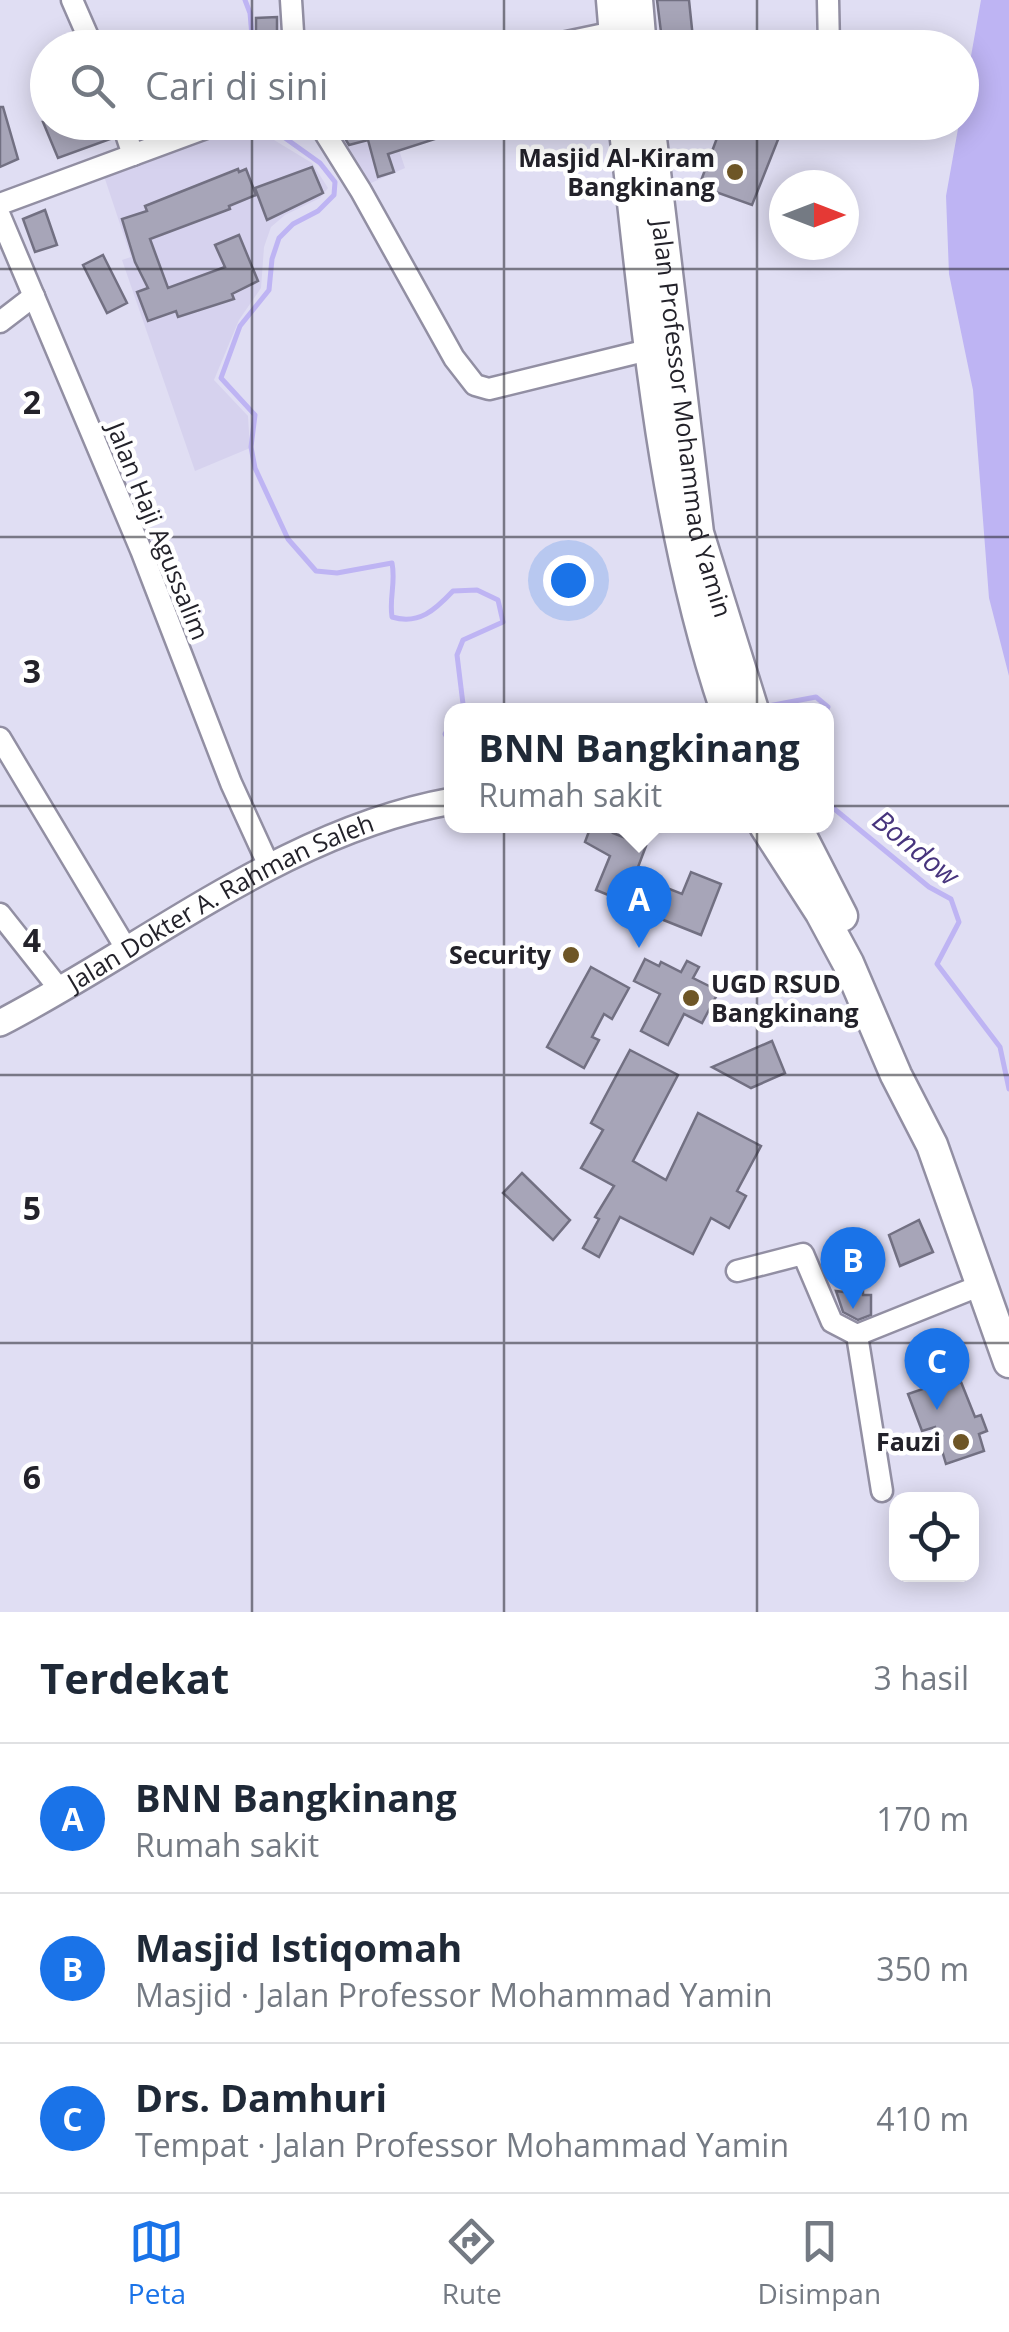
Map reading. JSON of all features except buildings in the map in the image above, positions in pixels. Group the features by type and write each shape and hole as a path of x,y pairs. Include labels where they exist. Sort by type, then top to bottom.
{"highway":[{"path":"612,0 614,30"},
{"path":"636,0 640,30"},
{"name":"Jalan Professor Mohammad Yamin","path":"628,140 698,533 737,702"},
{"name":"Jalan Professor Mohammad Yamin","path":"649,140 653,270 648,350 679,540 701,634 737,702"},
{"path":"770,833 848,963 896,1075 932,1145 1009,1362"},
{"path":"800,833 820,868 909,1062 1009,1330"}],"main road":[{"name":"Jalan Dokter A. Rahman Saleh","path":"0,1023 61,991 269,866 370,822 409,808 444,802"}],"street":[{"path":"72,0 84,30"},
{"path":"291,0 293,30"},
{"path":"828,0 829,30"},
{"path":"128,140 133,155"},
{"path":"0,204 173,140"},
{"path":"329,140 454,358 475,385 489,389 648,350"},
{"name":"Jalan Haji Agussalim","path":"0,216 141,550 231,783 269,866"},
{"path":"0,322 34,296"},
{"path":"0,738 127,950"},
{"path":"0,914 61,991"},
{"path":"737,1271 804,1254 832,1322 857,1335 980,1286"},
{"path":"857,1335 882,1491"}],"shaded area":[{"path":"981,0 1009,0 1009,676 989,598 973,390 949,274 946,196 956,140 979,140 979,30 976,30"},
{"path":"192,140 274,140 312,163 328,188 320,198 285,215 271,227 264,247 261,288 239,320 214,380 248,416 250,448 195,471 122,260 131,257 103,173"},
{"path":"332,140 396,140 405,168 362,187"}],"waterway":[{"name":"Bondow","path":"245,0 251,30"},
{"name":"Bondow","path":"288,140 320,163 335,182 334,195 279,238 269,290 240,326 221,378 255,415 251,447 255,468 288,539 316,571 337,573 392,563 392,617 402,619 426,614 453,591 477,590 498,600 503,622 463,640 457,655 463,703"},
{"name":"Bondow","path":"784,703 816,697 823,703"},
{"name":"Bondow","path":"834,809 929,887 951,899 959,922 937,964 1000,1047 1009,1089"}],"place":[{"name":"Masjid Al-Kiram Bangkinang","path":"735,172"},
{"name":"BNN Bangkinang","path":"639,948"},
{"name":"Security","path":"571,955"},
{"name":"UGD RSUD Bangkinang","path":"691,998"},
{"name":"Masjid Istiqomah","path":"853,1309"},
{"name":"Drs. Damhuri","path":"937,1410"},
{"name":"Fauzi","path":"961,1442"}]}
